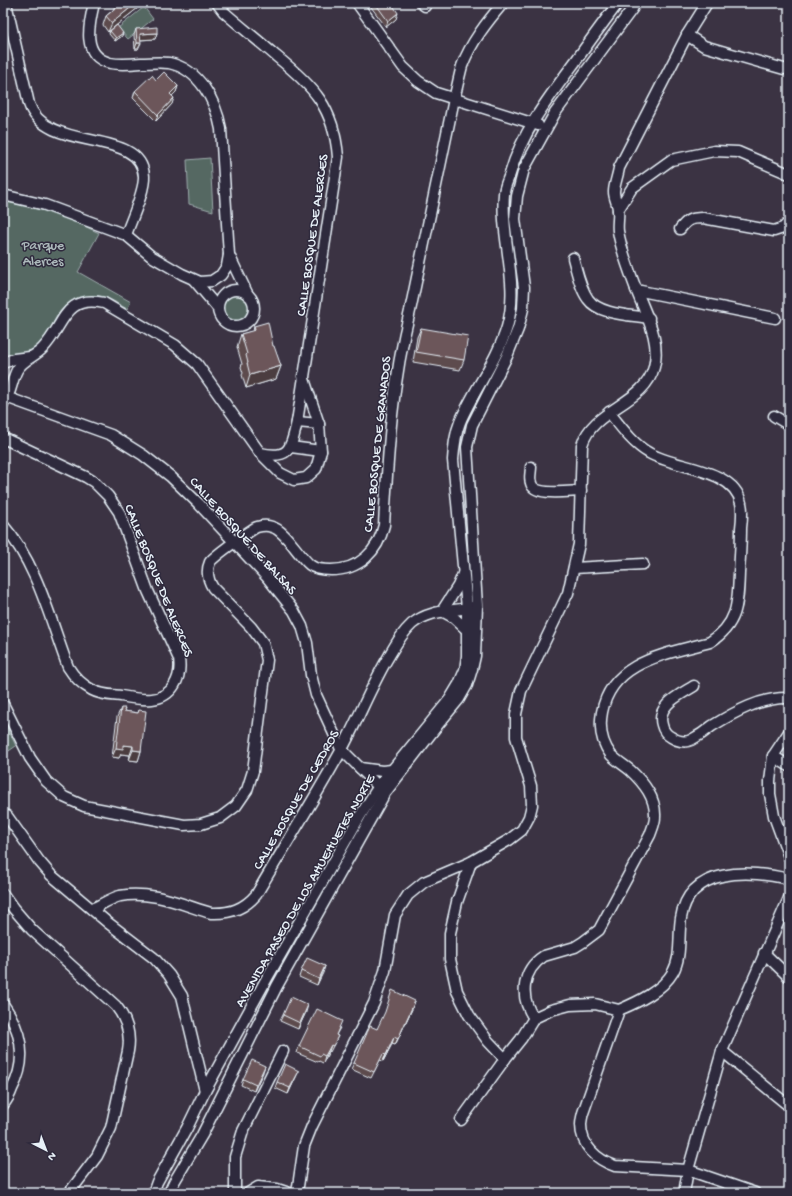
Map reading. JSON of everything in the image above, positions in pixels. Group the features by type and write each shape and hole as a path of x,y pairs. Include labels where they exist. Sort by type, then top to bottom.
{"street":[{"path":"6,3 29,104 36,118 44,125 62,134 127,150 140,162 144,182 126,235"},
{"path":"3,195 45,205 126,235 151,256 194,280 206,282 217,278 227,266 229,255 221,129 217,111 212,99 199,81 189,72 177,66 160,62 112,63 98,57 91,48 88,37 89,22 94,3"},
{"name":"CALLE BOSQUE DE ALERCES","path":"218,3 230,17 306,81 314,90 326,110 335,133 338,157 297,422 291,447"},
{"path":"357,3 402,67 418,81 436,93 546,128"},
{"name":"CALLE BOSQUE DE GRANADOS","path":"3,704 30,758 46,782 64,797 84,806 184,825 201,824 220,818 236,806 247,790 253,771 267,660 263,643 252,627 213,588 209,579 208,569 211,560 253,529 262,526 271,526 284,534 297,552 312,567 328,570 345,569 361,562 371,554 379,540 384,525 394,391 402,342 410,311 454,99 463,65 472,45 487,21 503,3"},
{"name":"AVENIDA PASEO DE LOS AHUEHUETES NORTE","path":"169,1193 202,1135 276,986 392,770 450,699 465,670 467,656 467,630 472,607 464,572 453,467 455,442 460,422 497,352 507,326 512,287 504,226 504,193 513,162 532,123 558,84 618,3"},
{"name":"AVENIDA PASEO DE LOS AHUEHUETES NORTE","path":"153,1193 157,1182 187,1128 205,1091 268,978 382,789 459,699 467,685 475,656 467,448 472,425 507,356 520,322 523,308 524,287 515,218 517,196 524,169 546,128 570,91 635,3"},
{"path":"297,1193 304,1146 312,1126 374,1003 385,971 395,915 408,895 424,882 471,862 509,840 522,830 529,817 532,805 530,786 516,737 516,714 521,691 568,593 579,544 582,450 584,440 588,432 596,423 644,386 654,367 656,345 649,318 636,290 617,230 618,210 614,191 619,168 688,35 707,3"},
{"path":"688,35 704,46 784,69"},
{"path":"618,210 632,188 671,160 714,150 738,152 789,174"},
{"path":"680,229 686,222 694,218 774,230 783,228 789,222"},
{"path":"229,255 253,301 254,310 252,318 246,324 239,327 230,326 223,322 218,316 217,307 220,299 225,293 233,290 241,290 248,294"},
{"path":"573,258 583,290 589,301 597,308 610,312 649,318"},
{"path":"217,278 225,293"},
{"path":"194,280 217,307"},
{"path":"636,290 775,318"},
{"name":"CALLE BOSQUE DE ALERCES","path":"5,399 18,369 26,360 34,356 48,343 54,336 62,319 71,309 77,305 90,301 104,303 175,345 197,364 260,453 280,473 294,480 306,478 316,469 321,452 319,424 303,376"},
{"path":"3,364 14,359 34,356"},
{"name":"CALLE BOSQUE DE BALSAS","path":"5,399 111,435 143,454 170,476 198,503 266,576 294,611 302,626 307,643 311,675 316,695 341,750 382,789"},
{"path":"534,1018 526,1006 524,992 526,978 529,972 540,958 575,947 592,937 599,930 650,834 656,818 654,802 645,786 631,771 612,755 602,740 600,722 604,702 614,684 626,671 646,660 710,642 718,637 730,624 737,604 742,509 737,493 730,484 721,478 668,462 650,454 637,445 609,412"},
{"path":"774,416 789,425"},
{"path":"297,422 319,424"},
{"name":"CALLE BOSQUE DE ALERCES","path":"3,438 86,477 102,489 114,504 122,521 148,591 179,659 180,665 178,678 172,689 156,698 137,699 99,693 88,688 77,679 68,667 32,571 19,546 3,525"},
{"path":"260,453 272,456 283,454 291,447 321,452"},
{"path":"531,467 530,483 536,490 542,492 581,491"},
{"path":"574,568 643,564"},
{"path":"464,572 458,586 442,611 453,617 467,630"},
{"name":"CALLE BOSQUE DE CEDROS","path":"92,908 119,897 137,895 154,897 211,914 226,913 241,908 256,895 341,750 364,701 400,637 418,620 425,616 442,611 472,607"},
{"path":"694,686 667,704 662,713 661,723 663,728 674,740 691,740 744,708 766,700 789,698"},
{"path":"789,732 773,756 770,781 772,805 789,857"},
{"path":"773,756 789,766"},
{"path":"360,768 382,771 392,770"},
{"path":"3,814 7,816 39,861 51,875 107,922 154,958 169,974 177,985 182,996 205,1091"},
{"path":"471,862 457,902 450,933 450,959 457,991 469,1015 488,1041 505,1059"},
{"path":"461,1120 521,1039 534,1018 551,1010 570,1005 595,1004 619,1010 649,995 665,982 673,972 678,958 682,912 688,898 698,886 719,876 737,874 758,874 789,879"},
{"path":"3,894 32,930 116,1006 121,1012 128,1028 128,1051 111,1128 96,1156 69,1193"},
{"path":"684,1193 688,1170 722,1051 789,898"},
{"path":"764,953 789,977"},
{"path":"3,1004 13,1018 20,1038 22,1059 18,1078 3,1105"},
{"path":"619,1010 583,1113 581,1125 584,1140 592,1153 606,1163 615,1166 688,1170 755,1193"},
{"path":"722,1051 789,1106"},
{"path":"235,1193 235,1157 243,1131 283,1052"},
{"path":"248,1193 258,1187 289,1193"}],"green space":[{"path":"144,7 153,19 128,39 118,28"},
{"path":"210,158 213,211 189,204 187,160"},
{"name":"Parque Alerces","path":"3,201 55,212 99,233 78,272 131,302 127,309 105,297 91,295 78,298 66,305 61,310 47,336 38,346 25,352 3,357"},
{"path":"236,293 247,297 251,308 247,319 236,323 225,319 221,308 225,297"},
{"path":"3,719 16,746 3,755"}],"building":[{"path":"118,3 136,3 112,23 106,16 116,8 115,6"},
{"path":"375,3 393,3 392,4 398,13 388,21"},
{"path":"117,25 123,33 116,38 110,31"},
{"path":"157,27 157,33 140,34 141,43 137,43 136,29"},
{"path":"164,72 178,86 170,94 174,98 158,115 135,91 152,75 156,80"},
{"path":"268,322 273,346 281,366 250,375 247,363 247,354 241,334 255,330 254,326"},
{"path":"421,328 468,336 464,360 416,352"},
{"path":"121,708 125,708 124,711 138,713 139,710 146,711 141,751 133,750 133,746 123,745 123,749 116,748"},
{"path":"307,958 325,966 319,979 301,971"},
{"path":"392,990 415,1001 398,1039 394,1037 386,1055 383,1054 374,1072 354,1063 370,1026 377,1029 385,1012"},
{"path":"291,997 308,1005 300,1023 283,1015"},
{"path":"317,1009 342,1021 336,1035 338,1036 333,1046 331,1045 325,1056 321,1054 320,1056 299,1046"},
{"path":"252,1060 265,1066 256,1085 243,1079"},
{"path":"285,1064 299,1071 290,1088 277,1082"}]}
